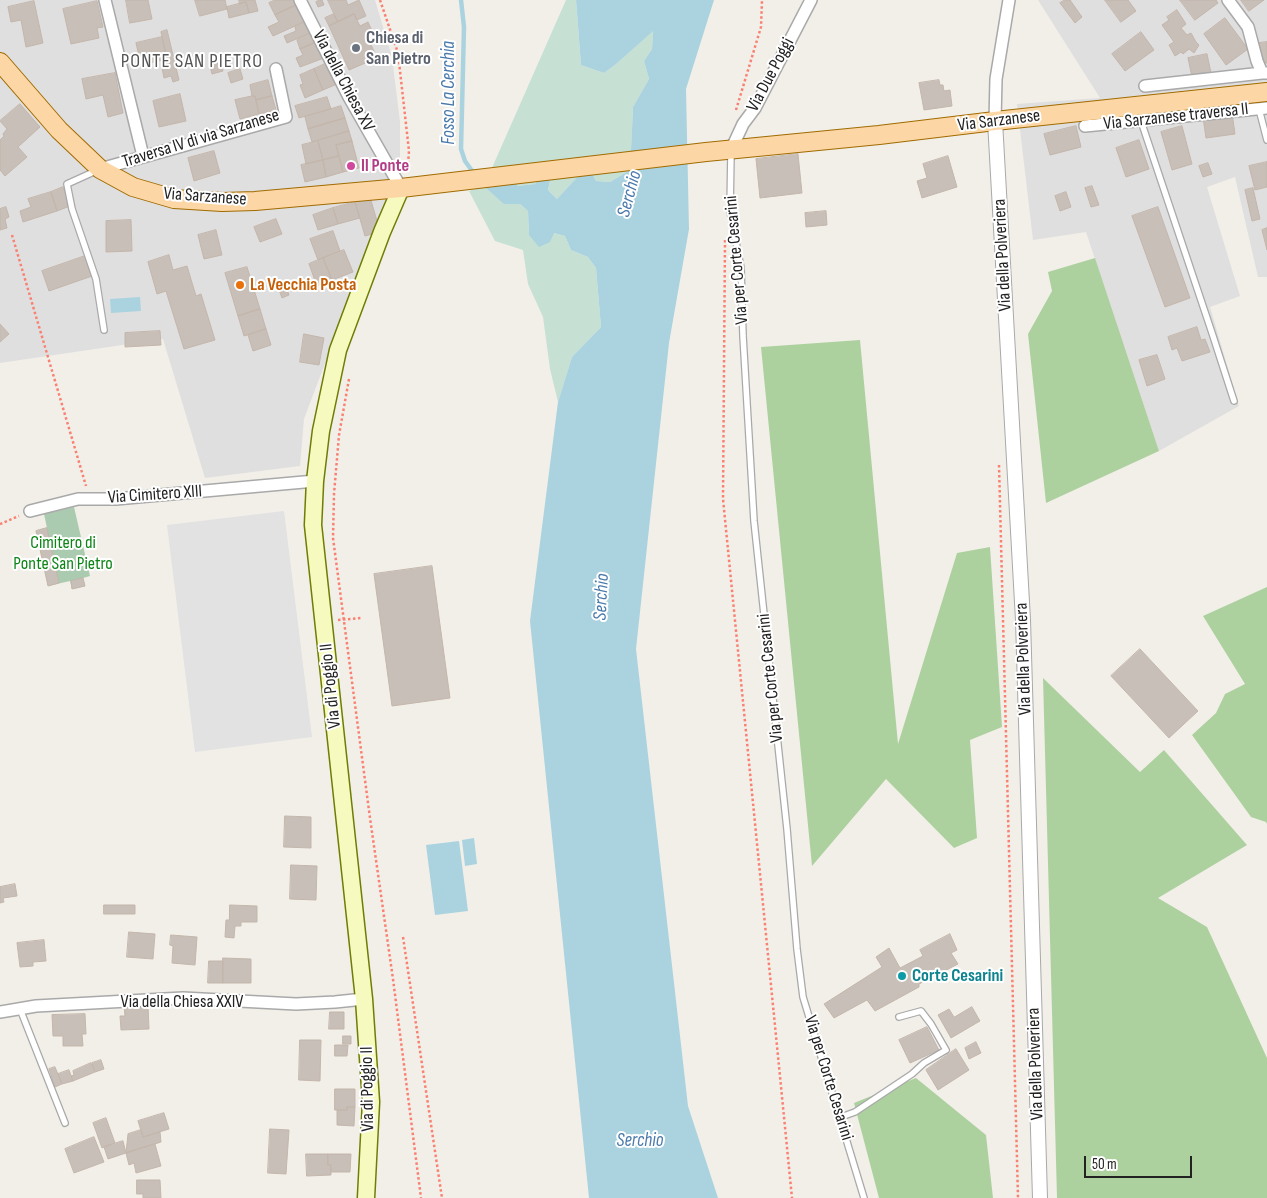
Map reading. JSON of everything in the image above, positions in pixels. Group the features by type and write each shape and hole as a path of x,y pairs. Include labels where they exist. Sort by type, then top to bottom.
{"main road":[{"name":"Via Sarzanese","path":"0,62 59,130 100,169 133,187 174,199 222,202 255,201 401,188 1267,92"},
{"name":"Via di Poggio II","path":"366,1198 371,1102 364,999 314,524 315,481 322,431 338,350 382,232 401,188"}],"street":[{"path":"105,0 142,156"},
{"name":"Via della Chiesa XV","path":"300,0 349,97 401,188"},
{"name":"Via Due Poggi","path":"731,150 743,124 755,108 811,0"},
{"path":"995,121 996,79 1009,0"},
{"path":"1145,86 1264,73 1257,61 1248,27 1228,0"},
{"name":"Traversa IV di via Sarzanese","path":"100,169 286,118 276,69"},
{"name":"Via Sarzanese traversa II","path":"1085,126 1263,109"},
{"name":"Via della Polveriera","path":"995,121 1023,620 1040,1198"},
{"name":"Via Cimitero XIII","path":"30,510 78,499 116,500 315,481"},
{"name":"Via della Chiesa XXIV","path":"0,1012 36,1006 182,998 296,1004 364,999"}],"lane":[{"path":"1263,109 1267,140"},
{"path":"1141,121 1234,401"},
{"name":"Via per Corte Cesarini","path":"731,150 730,211 741,268 754,522 803,997 864,1198"},
{"path":"100,169 67,184 72,209 96,279 104,330"},
{"path":"20,1008 65,1123"},
{"path":"840,1117 856,1112 912,1074 924,1063 946,1050 921,1011 899,1017"}],"path":[{"path":"380,0 398,53 409,150 408,164"},
{"path":"736,116 760,27 762,0"},
{"path":"730,211 724,234 723,499 792,1198"},
{"path":"12,235 90,499"},
{"path":"350,376 339,435 334,494 333,538 421,1198"},
{"path":"999,464 1018,1198"},
{"path":"0,524 30,510"},
{"path":"344,620 361,618"},
{"path":"403,937 442,1198"}],"shaded area":[{"path":"0,0 375,0 392,57 400,122 400,157 387,199 304,419 300,466 205,478 163,339 0,363"},
{"path":"1038,0 1267,0 1267,277 1258,277 1235,177 1207,187 1240,296 1210,307 1239,406 1159,451 1086,232 1033,240 1017,104 1100,98"},
{"path":"284,511 312,737 195,752 167,525"}],"green space":[{"path":"566,0 576,0 581,65 604,73 653,30 652,49 644,61 649,79 633,107 630,170 610,182 596,181 589,168 581,173 557,199 548,190 553,168 540,175 535,184 516,186 517,169 504,185 485,186 513,204 520,204 528,211 529,234 554,233 565,236 571,250 588,257 596,268 601,327 572,357 558,402 550,369 543,317 528,284 523,250 495,241 469,191 484,186"},
{"path":"1095,258 1159,451 1046,503 1028,334 1052,291 1048,272"},
{"path":"860,340 898,744 957,553 990,547 1002,727 970,740 977,838 954,848 886,779 812,866 761,347"},
{"name":"Cimitero di Ponte San Pietro","path":"74,507 90,576 83,578 85,586 72,589 70,581 48,586 36,531 47,528 44,514"},
{"path":"1267,587 1267,824 1251,817 1192,735 1216,713 1225,694 1245,684 1203,616"},
{"path":"1043,678 1140,772 1164,750 1247,845 1158,898 1207,927 1267,1058 1267,1198 1057,1198"},
{"path":"916,1078 986,1135 993,1198 879,1198 854,1103"}],"water":[{"name":"Serchio","path":"576,0 714,0 686,89 689,229 669,343 636,649 688,1106 718,1198 589,1198 530,621 558,402 572,357 601,327 596,268 588,257 571,250 565,236 554,233 550,242 539,247 529,235 528,211 520,204 504,204 484,186 503,185 502,171 517,168 517,186 535,184 540,175 553,167 548,190 557,199 581,173 589,168 596,181 610,182 630,170 633,107 649,79 644,61 652,49 653,31 604,73 581,65"},
{"path":"140,297 141,311 111,313 110,299"},
{"path":"474,838 477,864 465,866 462,840"},
{"path":"459,841 468,911 435,915 426,845"}],"building":[{"path":"126,0 148,0 152,19 130,23"},
{"path":"195,0 225,0 227,9 200,16"},
{"path":"239,0 255,0 258,11 249,13 246,2 240,4"},
{"path":"275,0 296,0 298,4 275,15 269,3"},
{"path":"322,0 324,5 318,7 316,2"},
{"path":"328,0 346,0 348,5 359,0 366,16 357,20 354,14 338,22"},
{"path":"1070,0 1082,17 1075,23 1060,3"},
{"path":"1105,0 1128,0 1136,11 1121,22"},
{"path":"1180,0 1216,0 1218,3 1195,20"},
{"path":"1241,0 1264,0 1249,11"},
{"path":"34,1 43,43 26,47 21,20 11,22 8,7"},
{"path":"97,1 103,27 97,28 99,38 71,44 63,9"},
{"path":"246,2 249,13 229,18 227,7"},
{"path":"298,4 306,21 273,36 268,27 279,22 275,15"},
{"path":"1177,10 1186,24 1181,28 1187,35 1191,33 1199,45 1194,53 1189,49 1183,54 1181,52 1175,56 1169,45 1174,42 1162,25 1169,20 1167,17"},
{"path":"334,14 338,22 329,26 325,18"},
{"name":"Chiesa di San Pietro","path":"354,14 360,26 368,22 374,35 368,38 377,58 349,70 329,26"},
{"path":"1225,18 1248,49 1226,65 1204,34"},
{"path":"306,21 312,32 287,43 284,36 296,31 295,27"},
{"path":"167,30 179,80 173,82 171,76 164,78 162,68 165,67 163,60 167,59 161,32"},
{"path":"312,32 317,42 300,49 297,40"},
{"path":"1141,32 1154,50 1125,71 1112,54"},
{"path":"162,37 167,59 141,65 136,43"},
{"path":"317,42 324,58 300,67 296,58 303,55 300,49"},
{"path":"1267,42 1267,63 1262,63 1259,43"},
{"path":"1207,54 1211,73 1192,77 1188,58"},
{"path":"221,62 223,71 212,74 210,65"},
{"path":"327,63 337,84 323,90 314,69"},
{"path":"240,69 243,79 231,83 228,73"},
{"path":"314,69 323,90 305,98 300,85 303,84 300,75"},
{"path":"115,73 123,113 108,117 103,95 86,99 82,79"},
{"path":"268,80 272,96 256,100 255,96 252,96 250,85"},
{"path":"939,80 940,85 943,85 944,91 950,90 952,106 924,110 919,83"},
{"path":"180,94 186,121 159,127 153,101"},
{"path":"255,96 259,114 240,119 235,100"},
{"path":"272,96 276,110 259,114 256,100"},
{"path":"327,97 331,109 299,118 295,106"},
{"path":"20,104 40,127 18,147 27,157 5,176 0,170 0,140 7,129 0,121"},
{"path":"341,106 345,118 308,129 305,117"},
{"path":"1232,113 1235,134 1206,138 1203,117"},
{"path":"345,118 349,131 312,142 308,129"},
{"path":"1076,126 1081,147 1050,155 1044,134"},
{"path":"1182,126 1192,164 1172,170 1161,132"},
{"path":"349,131 352,141 336,145 339,156 323,160 318,141"},
{"path":"1139,140 1149,169 1126,177 1116,148"},
{"path":"318,141 323,160 306,164 302,145"},
{"path":"352,141 359,168 343,172 336,145"},
{"path":"214,151 220,173 194,181 188,158"},
{"path":"798,154 802,193 760,198 756,159"},
{"path":"339,156 343,172 326,177 323,160"},
{"path":"948,156 957,187 922,198 917,181 927,178 923,164"},
{"path":"323,160 326,177 305,182 301,165"},
{"path":"1267,162 1267,187 1255,190 1249,166"},
{"path":"1208,163 1212,174 1203,177 1199,166"},
{"path":"1092,186 1099,205 1091,207 1085,188"},
{"path":"63,187 70,206 57,211 51,192"},
{"path":"1253,188 1260,219 1252,221 1245,190"},
{"path":"51,192 57,211 23,222 20,211 31,207 28,199"},
{"path":"1066,192 1071,207 1060,211 1055,196"},
{"path":"370,197 377,221 372,234 365,236 355,202"},
{"path":"355,202 360,218 338,224 333,208"},
{"path":"6,207 9,217 5,219 7,228 0,230 0,209"},
{"path":"1158,207 1190,298 1165,307 1132,216"},
{"path":"333,208 338,224 318,230 313,215"},
{"path":"826,211 827,225 806,227 805,213"},
{"path":"276,219 282,234 260,242 254,227"},
{"path":"131,220 132,251 106,252 106,221"},
{"path":"1267,228 1267,250 1262,230"},
{"path":"216,230 222,255 204,259 198,235"},
{"path":"333,231 340,251 318,260 310,239"},
{"path":"344,250 353,272 332,280 323,258"},
{"path":"88,255 95,275 49,291 42,271"},
{"path":"169,255 173,270 187,266 196,296 201,294 215,340 184,349 166,291 157,294 148,262"},
{"path":"323,258 332,280 317,286 309,264"},
{"path":"247,267 260,309 238,316 225,273"},
{"path":"286,287 289,295 282,298 279,290"},
{"path":"260,309 266,329 244,336 238,316"},
{"path":"0,324 9,334 0,342"},
{"path":"1197,327 1201,340 1205,339 1210,352 1182,361 1177,348 1172,350 1168,337"},
{"path":"266,329 271,345 253,351 248,335"},
{"path":"160,331 161,345 125,347 125,333"},
{"path":"304,334 324,338 319,365 300,362"},
{"path":"1157,355 1165,379 1147,386 1139,360"},
{"path":"47,528 59,583 48,586 36,531"},
{"path":"432,566 450,698 392,706 374,574"},
{"path":"83,578 85,586 72,589 71,581"},
{"path":"1140,649 1198,711 1169,738 1111,676"},
{"path":"285,816 311,817 311,848 284,847"},
{"path":"291,865 317,866 316,900 290,899"},
{"path":"15,884 17,896 3,898 4,902 0,903 0,887"},
{"path":"104,905 135,905 135,914 104,914"},
{"path":"230,905 257,906 257,922 241,922 241,926 235,926 234,938 225,937 226,920 229,920"},
{"path":"129,932 155,934 153,959 127,957"},
{"name":"Corte Cesarini","path":"950,934 957,950 951,953 958,964 919,984 919,987 875,1011 867,1000 834,1018 824,1004 882,967 876,957 889,948 900,968 923,956 920,950"},
{"path":"171,935 197,937 195,965 172,963 173,946 170,945"},
{"path":"44,940 46,961 33,962 33,966 20,967 17,943"},
{"path":"223,958 251,959 251,983 223,983"},
{"path":"209,961 223,961 223,983 208,983"},
{"path":"148,1005 149,1029 121,1030 120,1016 125,1016 124,1006"},
{"path":"972,1007 980,1021 951,1038 938,1015 949,1009 954,1017"},
{"path":"330,1012 344,1012 344,1029 329,1029"},
{"path":"85,1014 86,1034 82,1034 83,1046 63,1046 63,1036 53,1036 52,1015"},
{"path":"927,1027 939,1050 910,1063 899,1040"},
{"path":"343,1036 351,1036 351,1044 343,1044"},
{"path":"300,1040 321,1040 320,1081 299,1080"},
{"path":"976,1042 981,1053 969,1059 965,1048"},
{"path":"335,1045 348,1045 347,1056 335,1056"},
{"path":"956,1049 969,1070 938,1090 926,1070"},
{"path":"101,1060 104,1069 95,1072 92,1063"},
{"path":"91,1063 95,1072 73,1081 71,1076 74,1075 73,1071"},
{"path":"55,1067 62,1084 55,1087 49,1069"},
{"path":"69,1070 73,1081 62,1084 58,1074"},
{"path":"335,1089 355,1089 355,1107 347,1107 347,1110 335,1110"},
{"path":"347,1107 355,1107 354,1126 337,1125 337,1110 347,1110"},
{"path":"164,1113 169,1129 143,1137 138,1121"},
{"path":"106,1118 115,1143 102,1148 93,1123"},
{"path":"270,1129 289,1130 286,1174 268,1173"},
{"path":"141,1130 143,1137 160,1132 161,1142 126,1153 128,1134"},
{"path":"94,1137 104,1162 74,1173 65,1149"},
{"path":"123,1141 126,1153 108,1159 104,1147"},
{"path":"155,1144 161,1166 136,1173 134,1163 129,1165 126,1153"},
{"path":"306,1154 328,1154 328,1165 331,1165 331,1175 307,1176"},
{"path":"328,1154 351,1154 350,1172 331,1172 331,1165 328,1165"},
{"path":"137,1180 160,1180 161,1198 143,1198 143,1194 137,1194"}],"waterway":[{"name":"Fosso La Cerchia","path":"461,0 464,27 461,149 465,161 475,175"}],"place":[{"name":"Chiesa di San Pietro","path":"356,48"},
{"name":"Il Ponte","path":"351,166"},
{"name":"La Vecchia Posta","path":"240,285"},
{"name":"Corte Cesarini","path":"902,976"}],"district":[{"name":"PONTE SAN PIETRO","path":"192,62"}]}
